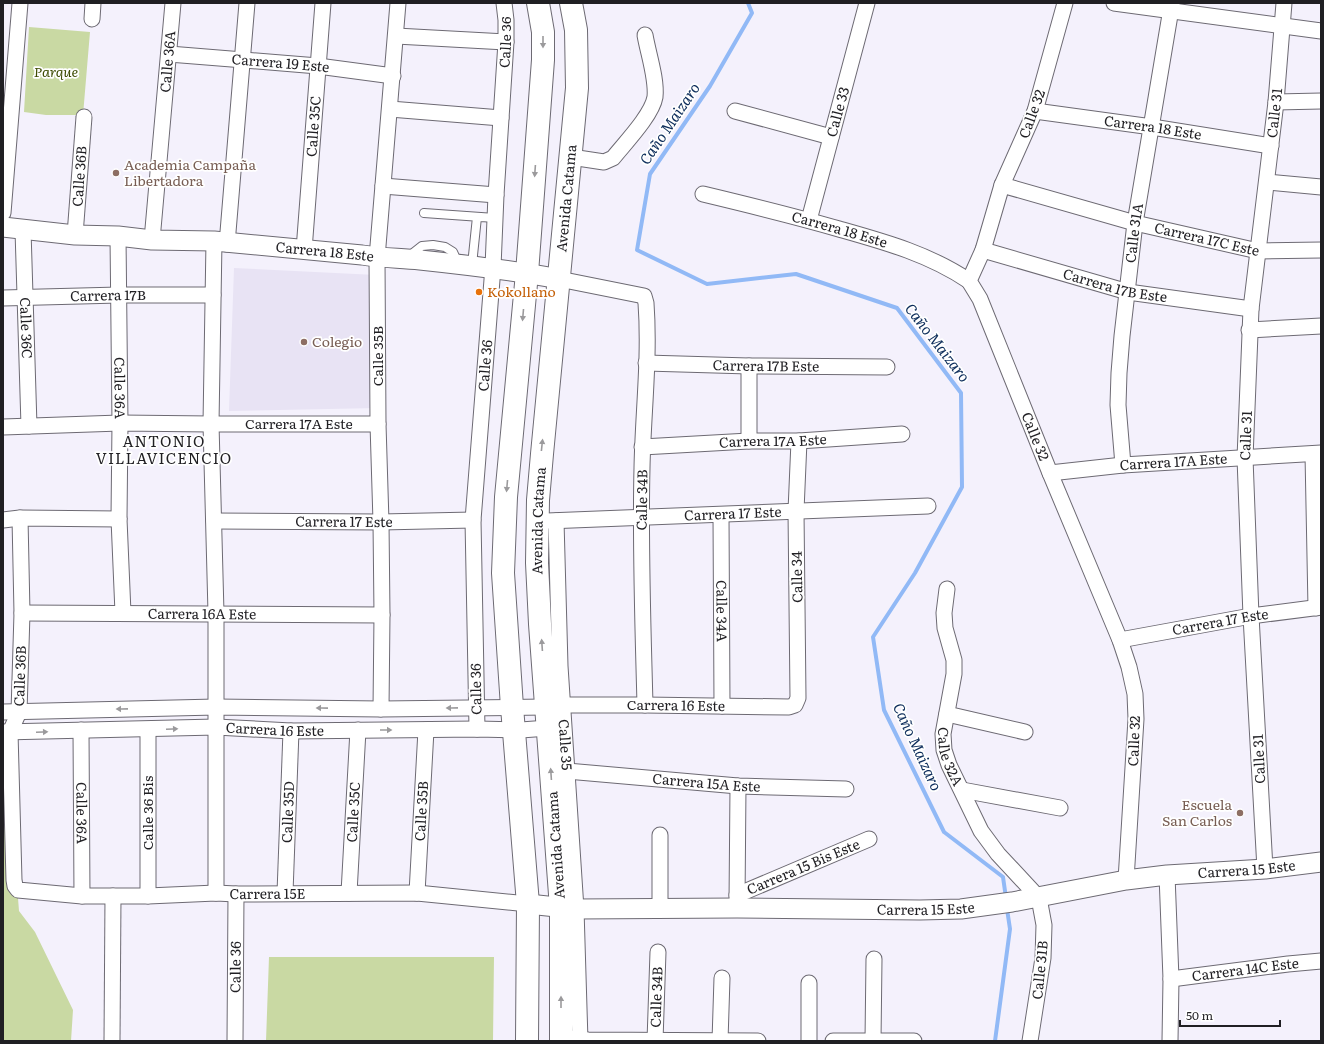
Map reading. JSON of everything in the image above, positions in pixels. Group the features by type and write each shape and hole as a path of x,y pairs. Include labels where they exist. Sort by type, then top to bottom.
{"main road":[{"path":"527,1041 528,904 513,730 503,573 506,497 527,273 543,60 543,32 538,3"},
{"name":"Avenida Catama","path":"570,1040 568,908 552,714 537,563 547,521 538,500 577,88 576,30 571,3"}],"street":[{"path":"3,213 10,40 20,3"},
{"path":"92,19 93,3"},
{"name":"Calle 36A","path":"152,240 173,3"},
{"path":"216,893 216,613 211,424 213,295 242,60 247,3"},
{"name":"Calle 35C","path":"304,250 322,3"},
{"name":"Calle 35B","path":"381,709 382,615 378,424 377,258 398,3"},
{"name":"Calle 36","path":"477,729 473,520 493,267 506,42 504,3"},
{"name":"Calle 33","path":"809,220 867,3"},
{"name":"Calle 32","path":"1065,3 1035,111 1002,185 983,250 969,281 980,299 1050,473 1120,640 1129,667 1135,694 1136,713 1126,880"},
{"path":"1114,3 1172,6 1283,26 1321,31"},
{"name":"Calle 31","path":"1265,869 1251,616 1245,458 1249,330 1276,102 1284,3"},
{"name":"Calle 31A","path":"1123,465 1118,405 1119,373 1135,223 1172,6"},
{"path":"396,36 506,42"},
{"path":"571,157 604,162 613,158 650,110 655,96 654,81 644,36"},
{"name":"Carrera 19 Este","path":"169,54 318,66 393,76"},
{"path":"1276,102 1321,101"},
{"path":"390,109 501,118"},
{"path":"735,111 831,137"},
{"name":"Carrera 18 Este","path":"1035,111 1152,127 1271,146"},
{"name":"Calle 36B","path":"75,235 84,117"},
{"path":"1267,182 1321,186"},
{"name":"Carrera 17C Este","path":"1002,185 1135,223 1258,251 1321,250"},
{"path":"383,186 496,195"},
{"name":"Carrera 18 Este","path":"704,194 809,220 893,244 950,268 969,281"},
{"name":"Carrera 18 Este","path":"3,227 75,235 118,236 152,240 220,242 377,258 406,259 493,267 644,296"},
{"name":"Calle 36C","path":"23,230 29,426"},
{"name":"Calle 36A","path":"118,236 120,423 119,519 123,613"},
{"name":"Carrera 17B Este","path":"983,250 1128,292 1251,309"},
{"name":"Carrera 17B","path":"3,298 119,295 213,295"},
{"name":"Calle 34B","path":"644,296 647,310 641,518 645,705"},
{"path":"1249,330 1321,326"},
{"name":"Carrera 17B Este","path":"646,363 749,366 886,367"},
{"path":"749,366 749,441"},
{"name":"Carrera 17A Este","path":"3,426 120,423 378,424"},
{"name":"Carrera 17A Este","path":"642,447 749,441 799,441 902,434"},
{"name":"Calle 34","path":"789,707 795,705 798,698 796,512 799,441"},
{"path":"1317,453 1318,608"},
{"name":"Carrera 17A Este","path":"1050,473 1123,465 1317,453"},
{"name":"Carrera 17 Este","path":"547,521 928,506"},
{"name":"Calle 34A","path":"721,515 722,706"},
{"path":"3,520 20,518 119,519"},
{"name":"Calle 36B","path":"14,880 7,732 19,712 22,613 20,518"},
{"name":"Carrera 17 Este","path":"214,521 381,522 473,520"},
{"name":"Calle 32A","path":"947,589 944,613 945,628 954,660 954,674 943,734 944,750 949,765 981,831 998,854 1039,898"},
{"name":"Carrera 17 Este","path":"1120,640 1251,616 1318,608"},
{"name":"Carrera 16A Este","path":"22,613 382,615"},
{"name":"Carrera 16 Este","path":"3,712 216,706 381,709 512,707 552,714 645,705 789,707"},
{"name":"Carrera 16 Este","path":"7,732 148,730 216,727 291,731 513,730 552,714"},
{"name":"Calle 35","path":"552,714 567,771 568,908"},
{"path":"947,714 1025,732"},
{"name":"Calle 36A","path":"81,730 82,896"},
{"name":"Calle 36 Bis","path":"148,730 148,896"},
{"name":"Calle 35C","path":"349,893 358,730"},
{"name":"Calle 35B","path":"416,893 426,730"},
{"name":"Calle 35D","path":"285,893 291,731"},
{"name":"Carrera 15A Este","path":"567,771 738,786 846,789"},
{"path":"737,901 738,786"},
{"path":"962,790 1060,808"},
{"path":"660,835 660,907"},
{"name":"Carrera 15 Bis Este","path":"737,901 869,839"},
{"name":"Carrera 15 Este","path":"528,904 568,908 660,907 737,901 920,910 961,909 1039,898 1126,880 1167,875 1265,869 1321,862"},
{"path":"1167,875 1171,979 1170,1041"},
{"name":"Carrera 15E","path":"14,880 15,886 18,890 82,896 148,896 216,893 416,893 528,904"},
{"name":"Calle 36","path":"235,1041 236,894"},
{"path":"112,1041 113,896"},
{"name":"Calle 31B","path":"1030,1041 1043,958 1044,925 1039,898"},
{"name":"Calle 34B","path":"655,1040 658,952"},
{"path":"873,1041 874,959"},
{"name":"Carrera 14C Este","path":"1171,979 1321,961"},
{"path":"720,1041 722,978"},
{"path":"809,983 809,1041"},
{"path":"570,1040 758,1041"},
{"path":"833,1041 914,1040"}],"lane":[{"path":"424,213 495,218"},
{"path":"465,265 477,217"}],"shaded area":[{"name":"Colegio","path":"234,268 376,275 378,408 229,411"}],"green space":[{"name":"Parque","path":"29,27 90,32 83,115 46,115 24,112"},
{"path":"3,743 6,743 19,911 35,932 73,1010 71,1041 3,1041"},
{"path":"269,957 494,957 493,1041 266,1041"}],"waterway":[{"name":"Caño Maizaro","path":"748,3 752,13 710,86 650,174 637,250 707,284 796,274 897,308 961,393 962,487 915,573 873,637 884,710 944,832 1003,877 1006,898"},
{"name":"Caño Maizaro","path":"995,1041 1010,929 1007,909"}],"place":[{"name":"Academia Campaña Libertadora","path":"116,173"},
{"name":"Kokollano","path":"479,292"},
{"name":"Colegio","path":"304,342"},
{"name":"Escuela San Carlos","path":"1240,813"}],"district":[{"name":"ANTONIO VILLAVICENCIO","path":"164,450"}]}
